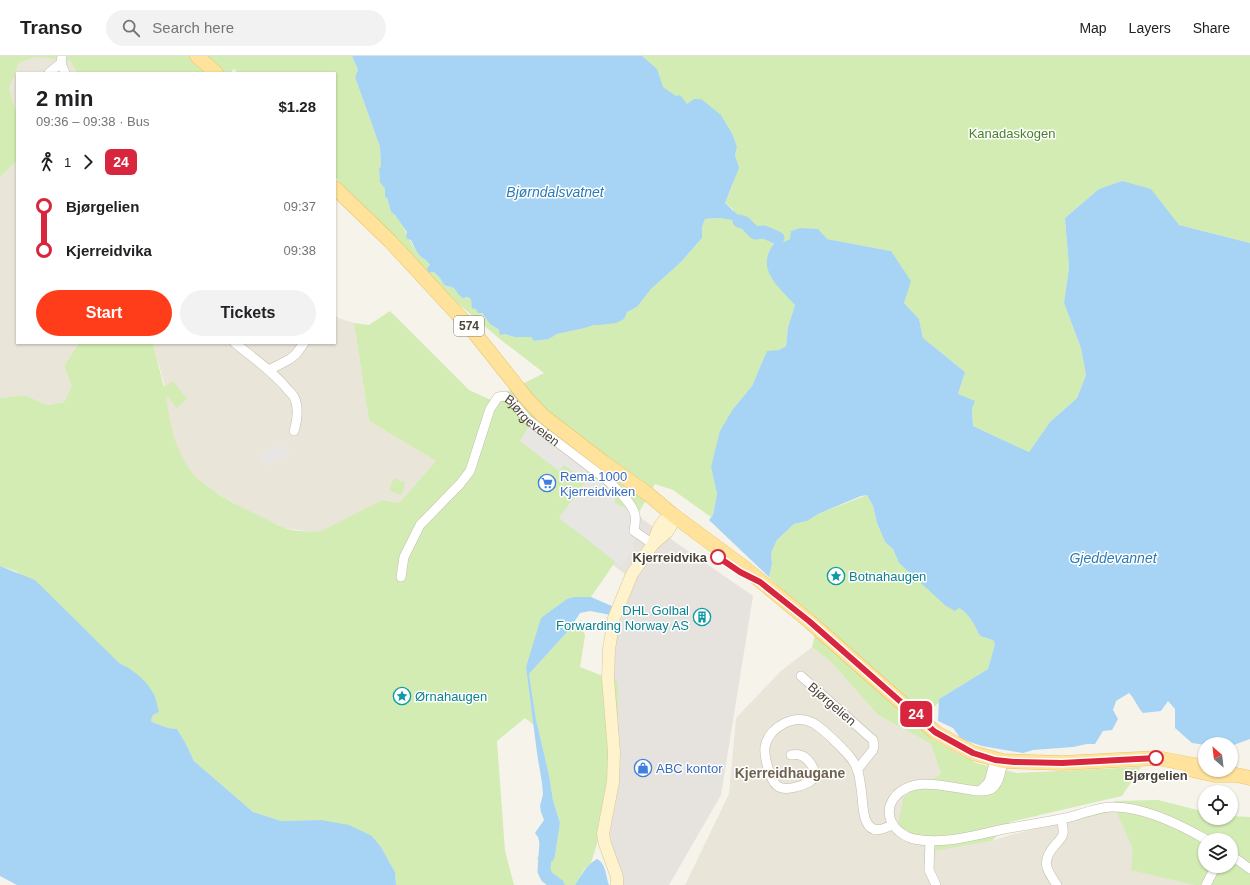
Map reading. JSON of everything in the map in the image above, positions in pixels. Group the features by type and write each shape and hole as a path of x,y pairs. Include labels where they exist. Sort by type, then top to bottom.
{"main road":[{"name":"Bjørgeveien","path":"336,189 390,241 473,331 527,400 542,415 603,462 625,484 670,519 746,569 809,621 935,732 973,753 999,761 1062,763 1157,758 1198,766"},
{"name":"Bjørgeveien","path":"1136,759 1198,772"},
{"name":"Bjørgeveien","path":"1238,776 1250,778"}],"street":[{"path":"50,72 62,59"},
{"path":"62,59 65,72"},
{"path":"236,344 269,370 284,384 294,397 297,408 294,431"},
{"path":"269,370 290,359 303,344"},
{"name":"Bjørgeveien","path":"401,577 404,557 420,525 460,484 470,471 490,409 498,397 505,396 511,400 527,419 617,490 634,509 636,516 634,531 653,544"},
{"path":"617,885 617,877 603,834 613,782 614,750 608,679 609,649 614,618 632,574 653,544 660,526 670,519"},
{"name":"Bjørgelien","path":"801,676 873,740 873,750 857,770"},
{"name":"Bjørgelien","path":"791,755 797,754 809,760 816,775 814,779 808,783 785,789 774,783 765,754 767,741 776,729 787,722 794,720 808,720 819,726 839,745 851,759 857,770 861,787 864,815 869,826 874,830 878,830 893,824"},
{"path":"999,761 996,785 990,790 980,791 930,784 916,785 906,788 898,793 891,802 889,815 893,824 903,834 913,839 930,841 958,838 1061,819 1111,807 1135,810 1160,817 1198,835"},
{"path":"1057,885 1046,869 1046,863 1049,852 1061,839 1063,834 1061,819"},
{"path":"930,841 929,870 936,885"},
{"path":"1238,860 1250,869"},
{"path":"1206,885 1212,873"}],"shaded area":[{"path":"35,57 70,61 76,72 16,72 16,111 9,89 19,63"},
{"path":"16,162 16,344 78,344 64,366 72,386 64,402 48,405 24,395 0,398 0,177"},
{"path":"336,316 354,323 369,421 436,461 399,503 382,500 321,531 311,532 285,528 249,512 205,486 188,469 179,452 169,421 164,382 153,344 336,344"},
{"path":"529,426 576,462 615,495 615,503 634,512 636,527 640,532 632,544 635,548 621,566 559,518 586,481 564,465 559,471 520,441"},
{"path":"283,443 292,454 264,467 259,456"},
{"path":"590,473 645,521 753,596 721,795 669,885 617,885 604,844 614,618 625,574 497,475"},
{"path":"812,647 831,662 878,715 931,744 941,774 904,796 935,851 992,841 1010,835 1116,810 1133,849 1183,882 1194,885 685,885 729,794 736,718 781,671"}],"green space":[{"name":"Kanadaskogen","path":"0,56 352,56 358,70 355,77 380,147 380,181 385,189 385,197 387,198 391,212 401,223 413,246 421,257 430,265 428,273 434,272 444,285 454,288 458,294 471,299 476,309 487,318 490,324 504,334 514,337 531,337 534,341 549,339 557,334 600,325 637,307 651,289 681,262 702,238 702,227 705,219 719,218 737,220 733,209 725,203 733,184 738,166 735,155 737,147 733,135 722,117 687,104 659,86 641,56 1250,56 1250,243 1179,225 1122,181 1099,189 1065,218 1069,267 1064,303 1081,348 1086,375 1077,398 1050,422 1029,452 973,426 972,408 958,394 965,372 923,338 919,319 904,303 891,251 827,239 800,228 791,231 791,239 782,243 778,238 772,245 770,276 795,305 788,327 786,346 779,350 767,352 752,386 733,409 711,467 717,494 713,515 711,517 673,490 655,484 629,530 624,549 591,597 574,597 526,667 534,725 525,718 497,741 505,851 514,885 396,885 395,872 381,847 372,836 321,820 281,821 253,812 194,761 177,729 168,728 152,722 151,720 153,715 159,712 151,689 125,666 119,663 16,571 0,566 0,398 24,395 48,405 64,402 72,386 64,366 78,344 153,344 164,387 173,381 187,399 177,408 166,395 171,423 179,450 183,459 194,475 202,483 224,498 285,528 303,531 321,531 382,500 399,503 436,461 369,421 354,323 369,325 390,311 469,390 491,400 544,373 501,340 435,284 336,178 336,72 237,72 234,69 231,72 76,72 70,61 35,57 19,63 9,89 16,111 16,162 0,177"},
{"path":"394,478 401,481 401,483 403,481 405,482 401,495 389,490"},
{"path":"867,495 873,506 877,523 885,542 893,549 899,563 963,610 971,620 980,636 993,640 995,644 988,669 939,699 939,702 920,722 933,740 976,763 1017,773 1141,767 1122,796 1010,822 992,841 935,851 927,838 896,833 904,796 941,774 931,744 878,715 831,662 812,647 818,622 769,577 772,564 771,553 777,540 794,524 807,521 818,514"},
{"path":"581,620 585,636 580,667 618,682 618,727 604,821 591,863 584,870 575,885 546,885 537,858 542,850 544,860 553,861 560,823 553,800 549,775 536,719 529,674 569,630"},
{"path":"1158,800 1198,810 1198,825 1238,825 1238,816 1250,817 1250,885 1194,885 1131,870 1133,849 1116,811 1076,820 1082,814 1115,801"}],"water":[{"name":"Bjørndalsvatnet","path":"352,56 642,56 657,69 663,87 676,96 680,95 687,104 694,99 701,99 721,115 733,135 737,147 735,155 739,168 725,203 740,217 739,221 719,218 705,219 702,227 702,238 681,262 651,289 637,307 627,312 624,319 616,323 595,325 557,334 549,339 534,341 531,337 514,337 505,334 500,335 499,330 490,324 482,313 478,313 476,309 472,308 471,299 467,297 463,298 454,288 444,285 434,272 428,273 427,268 430,265 418,254 411,240 406,238 407,232 395,215 391,212 387,198 385,197 385,189 380,182 380,147 355,77 358,70"},
{"name":"Gjeddevannet","path":"1122,181 1151,189 1179,225 1250,243 1250,739 1238,743 1238,737 1198,737 1198,744 1192,743 1175,728 1175,709 1168,701 1161,711 1143,713 1129,693 1116,701 1113,710 1118,719 1112,730 1103,731 1095,744 1033,750 1023,753 982,746 961,739 953,728 938,721 939,699 988,669 995,644 993,640 980,636 971,620 963,610 959,608 955,611 946,606 899,563 893,549 885,542 877,523 873,506 867,495 861,496 818,514 807,521 794,524 777,540 771,553 772,564 769,577 709,520 713,515 717,494 711,467 720,431 733,409 752,386 767,351 779,350 786,346 788,327 795,305 774,282 767,266 767,258 771,248 778,238 782,243 790,239 791,231 800,228 818,229 827,239 891,251 911,281 904,303 919,319 923,338 965,372 958,394 975,401 972,408 973,426 1029,452 1050,422 1077,398 1086,375 1081,348 1064,303 1069,267 1065,218 1099,189"},
{"path":"0,566 35,580 119,663 142,678 153,693 159,712 153,715 151,720 152,722 168,728 177,729 194,761 253,812 281,821 321,820 349,825 372,836 381,847 395,872 396,885 17,885 0,876"},
{"path":"574,597 591,597 614,607 611,615 590,611 580,613 569,630 529,674 536,719 549,775 553,800 560,823 555,856 553,861 549,862 544,860 538,837 535,833 544,820 540,806 543,794 526,667 541,618 567,599"},
{"path":"597,859 604,867 609,885 575,885 587,867"}],"waterway":[{"path":"739,221 745,223 755,233 764,232 778,238"},
{"path":"546,843 544,871 547,877 558,885"}],"bus line":[{"name":"24","path":"718,557 740,572 760,582 809,621 908,706 935,732 973,753 995,760 1014,762 1062,763 1156,758"}],"place":[{"name":"Rema 1000 Kjerreidviken","path":"547,483"},
{"name":"Kjerreidvika","path":"718,557"},
{"name":"Botnahaugen","path":"836,576"},
{"name":"DHL Golbal Forwarding Norway AS","path":"702,617"},
{"name":"Ørnahaugen","path":"402,696"},
{"name":"Bjørgelien","path":"1156,758"},
{"name":"ABC kontor","path":"643,768"}],"district":[{"name":"Kjerreidhaugane","path":"790,773"}]}
